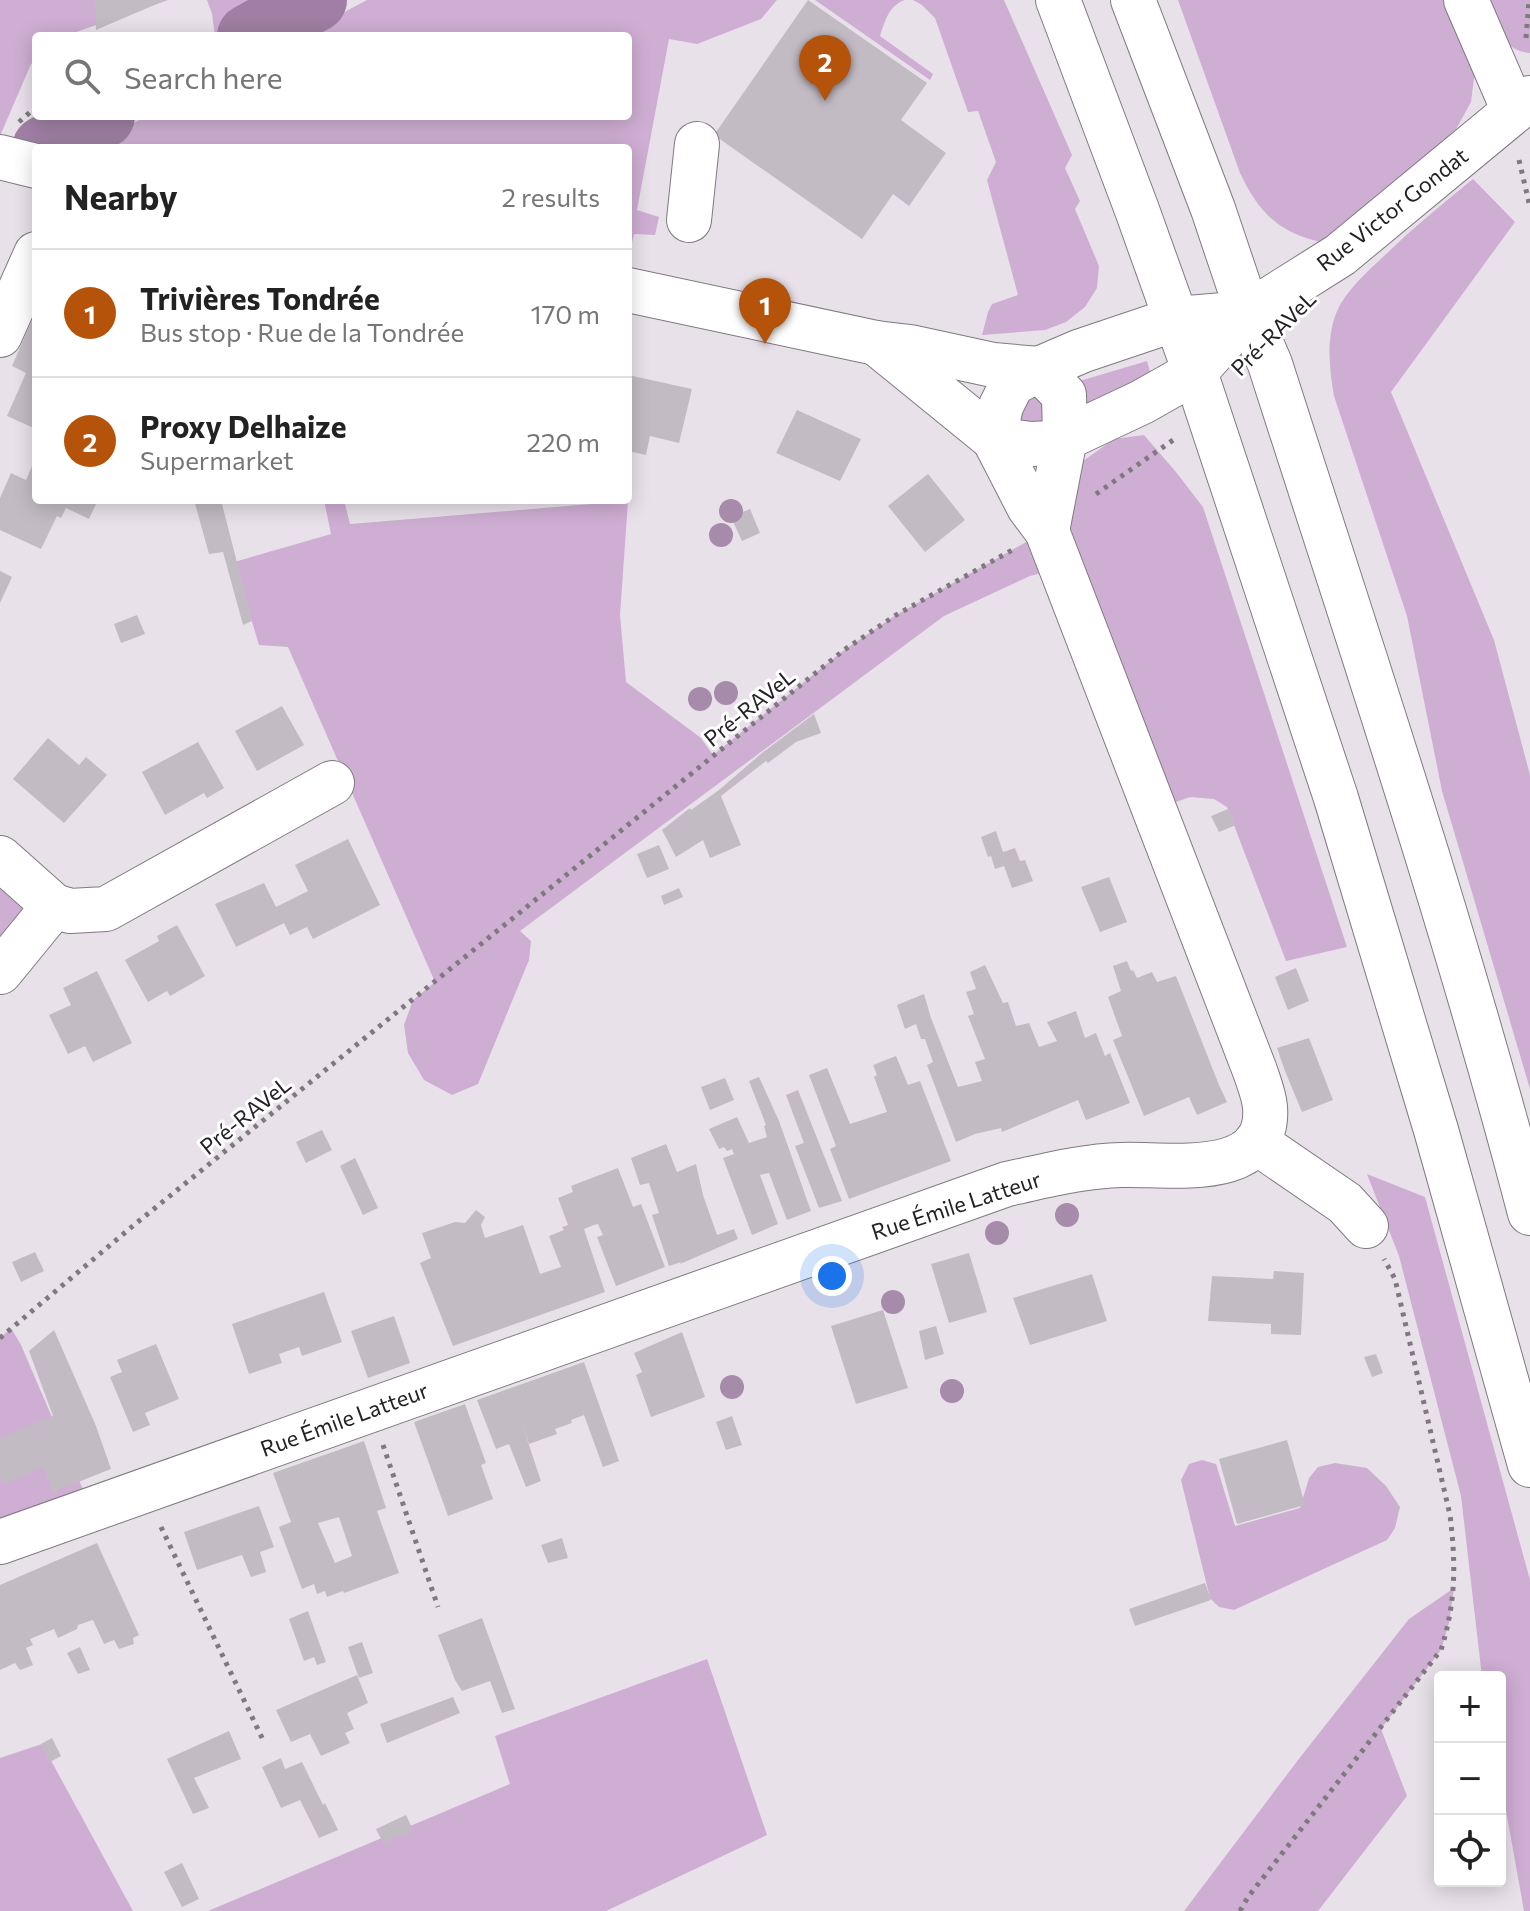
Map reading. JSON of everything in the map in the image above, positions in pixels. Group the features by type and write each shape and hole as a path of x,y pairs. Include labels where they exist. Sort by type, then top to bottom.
{"main road":[{"path":"1058,0 1195,372 1341,813 1436,1130 1530,1465"},
{"path":"1133,0 1213,209 1248,313 1270,364 1401,773 1502,1107 1530,1213"},
{"path":"1466,0 1522,104"},
{"name":"Rue Victor Gondat","path":"1248,313 1340,255 1522,104"},
{"path":"689,220 697,144"},
{"path":"0,157 32,165"},
{"path":"0,335 32,263"},
{"path":"632,291 876,343 993,365 1039,369 1064,395 1065,438 1047,531"},
{"path":"994,439 1001,406 1012,384 1039,369 1081,351 1176,319 1248,313"},
{"path":"994,439 1030,444 1055,443 1142,402 1195,372 1248,313"},
{"path":"876,343 994,439 1029,507 1047,531 1255,1071 1265,1111 1256,1142 1345,1203 1366,1226"},
{"path":"0,858 54,906 70,911 106,909 332,783"},
{"path":"0,972 54,906"},
{"name":"Rue Émile Latteur","path":"0,1542 1007,1184 1076,1168 1213,1163 1238,1157 1256,1142"}],"path":[{"path":"1096,494 1208,415"},
{"name":"Pré-RAVeL","path":"0,1338 146,1215 844,650 896,615 1047,531"},
{"path":"1240,1911 1441,1650 1449,1623 1455,1552 1450,1515 1395,1279 1366,1226"},
{"path":"371,1409 438,1607"},
{"path":"143,1490 264,1742"}],"shaded area":[{"path":"0,0 168,0 76,32 32,32 32,63 0,136"},
{"path":"207,0 282,0 222,32 214,32"},
{"path":"367,0 777,0 761,19 697,44 669,39 637,210 659,217 655,235 634,234 632,242 632,144 94,144 140,120 632,120 632,32 307,32"},
{"path":"815,0 905,0 891,10 880,36 933,74 930,80"},
{"path":"913,0 1004,0 1072,155 1065,168 1080,201 1075,209 1099,266 1097,288 1085,307 1066,322 1045,330 982,335 992,304 1018,295 987,180 996,162 978,111 968,112 935,18"},
{"path":"1178,0 1454,0 1475,70 1471,102 1454,133 1352,219 1321,242 1306,238 1271,218 1247,187"},
{"path":"1487,0 1530,0 1530,53 1512,47 1506,41"},
{"path":"1473,179 1515,222 1391,392 1494,640 1530,775 1530,1089 1442,791 1407,616 1334,396 1330,362 1332,327 1349,291 1406,235"},
{"path":"1147,361 1150,372 1085,408 1076,382"},
{"path":"1038,389 1050,426 1020,423 1016,404"},
{"path":"1144,435 1203,507 1347,947 1286,961 1227,807 1214,799 1190,797 1154,810 1069,530 1083,461 1114,439"},
{"path":"325,504 345,504 350,524 592,504 628,504 620,615 626,682 701,738 713,755 844,650 896,615 1035,537 1061,568 1030,576 944,616 520,931 531,941 529,960 478,1084 452,1095 424,1080 408,1053 404,1025 413,1000 435,982 288,647 259,645 234,562 331,534"},
{"path":"0,858 54,906 0,972"},
{"path":"1367,1174 1425,1197 1530,1580 1530,1911 1524,1911 1506,1810 1506,1671 1481,1671 1461,1496 1399,1256"},
{"path":"11,1328 91,1508 0,1542 0,1338"},
{"path":"1202,1460 1216,1464 1235,1526 1300,1508 1309,1478 1318,1467 1335,1463 1367,1468 1386,1486 1400,1507 1395,1528 1387,1540 1234,1610 1219,1607 1210,1598 1181,1480 1189,1464"},
{"path":"1454,1588 1441,1650 1381,1729 1407,1796 1318,1911 1184,1911 1409,1619"},
{"path":"707,1659 767,1835 606,1911 208,1911 510,1784 495,1736"},
{"path":"42,1744 133,1911 0,1911 0,1758"}],"building":[{"path":"95,0 166,0 96,30"},
{"path":"808,0 927,83 901,120 946,153 909,206 893,194 862,239 714,135"},
{"path":"32,320 32,427 7,416 26,373 12,366"},
{"path":"632,376 692,389 679,443 650,436 646,455 632,452"},
{"path":"797,410 861,439 840,481 776,453"},
{"path":"32,466 32,504 96,504 89,519 66,508 61,518 57,516 41,549 0,530 0,498 11,473 26,480"},
{"path":"928,474 965,520 925,552 888,506"},
{"path":"195,504 222,504 252,621 243,625 223,552 209,554"},
{"path":"750,509 760,533 742,541 731,517"},
{"path":"0,571 12,577 0,603"},
{"path":"137,615 145,634 121,643 114,624"},
{"path":"282,706 304,745 257,771 235,731"},
{"path":"814,714 821,733 796,742 721,796 741,845 710,858 703,840 676,857 662,830 719,790"},
{"path":"48,738 79,765 86,757 107,775 64,823 13,779"},
{"path":"198,742 224,788 207,798 204,793 165,815 142,772"},
{"path":"1228,809 1236,825 1219,832 1211,816"},
{"path":"996,831 1003,852 1015,848 1020,861 1025,860 1033,881 1012,888 1004,866 995,869 981,837"},
{"path":"348,839 380,905 313,939 307,927 290,935 284,923 236,947 215,904 264,883 276,907 308,891 295,865"},
{"path":"659,845 669,869 647,878 637,854"},
{"path":"1109,877 1127,922 1100,932 1081,887"},
{"path":"679,888 683,897 664,905 661,896"},
{"path":"177,925 205,976 170,996 167,991 148,1002 125,960 159,941 157,936"},
{"path":"1127,961 1137,978 1152,972 1157,982 1176,976 1227,1102 1197,1115 1189,1097 1144,1116 1113,1040 1122,1036 1108,997 1121,991 1113,966"},
{"path":"985,965 1003,1003 1008,1002 1016,1026 1029,1023 1039,1047 1057,1041 1047,1022 1076,1011 1085,1038 1096,1033 1105,1056 1110,1053 1130,1103 1086,1120 1078,1100 1002,1132 1001,1128 956,1142 927,1065 933,1062 925,1039 921,1039 916,1024 905,1029 897,1005 924,994 958,1087 982,1081 975,1062 985,1059 968,1016 974,1014 966,992 976,989 970,972"},
{"path":"1296,968 1309,1001 1288,1010 1275,977"},
{"path":"97,971 132,1043 93,1062 85,1046 68,1054 49,1015 71,1005 63,988"},
{"path":"1309,1038 1333,1100 1302,1112 1277,1048"},
{"path":"896,1056 908,1085 920,1081 951,1161 849,1199 830,1149 836,1146 809,1075 827,1068 850,1124 887,1112 874,1077 877,1075 873,1065"},
{"path":"759,1077 779,1121 811,1211 787,1220 769,1173 760,1175 778,1224 752,1235 723,1158 734,1154 732,1149 719,1149 709,1129 737,1117 749,1143 767,1137 766,1125 749,1081"},
{"path":"725,1078 734,1100 710,1110 701,1087"},
{"path":"798,1090 842,1201 819,1208 795,1146 804,1143 786,1095"},
{"path":"322,1130 332,1150 306,1163 296,1142"},
{"path":"666,1144 677,1172 696,1164 717,1235 734,1229 738,1239 669,1266 652,1215 659,1213 649,1183 640,1185 631,1158"},
{"path":"355,1158 378,1208 363,1215 340,1166"},
{"path":"618,1168 633,1207 641,1204 665,1267 616,1286 597,1237 603,1235 598,1224 594,1225 584,1229 605,1292 453,1346 420,1263 431,1258 422,1233 455,1222 465,1223 476,1210 485,1217 481,1225 485,1238 523,1225 540,1274 561,1267 549,1236 568,1225 558,1198 573,1192 571,1186"},
{"path":"35,1252 44,1271 21,1282 12,1262"},
{"path":"969,1253 987,1312 949,1323 931,1264"},
{"path":"1274,1271 1304,1273 1301,1335 1271,1334 1271,1324 1208,1321 1212,1276 1273,1279"},
{"path":"1092,1274 1107,1321 1030,1345 1013,1298"},
{"path":"324,1292 342,1342 302,1356 299,1347 279,1354 282,1363 249,1374 232,1324"},
{"path":"883,1310 908,1388 856,1404 831,1326"},
{"path":"394,1316 410,1363 368,1378 351,1331"},
{"path":"936,1326 944,1354 925,1360 919,1331"},
{"path":"54,1330 96,1426 111,1469 53,1492 43,1467 3,1484 0,1476 0,1438 53,1416 29,1351"},
{"path":"682,1332 705,1397 651,1417 636,1375 642,1372 634,1353"},
{"path":"156,1344 179,1399 145,1413 150,1425 133,1432 110,1377 122,1372 117,1360"},
{"path":"1376,1354 1383,1373 1372,1377 1364,1357"},
{"path":"584,1362 619,1461 603,1467 584,1415 555,1429 557,1434 529,1444 521,1421 541,1481 526,1487 509,1444 496,1449 477,1400"},
{"path":"465,1404 486,1463 481,1465 493,1499 448,1516 414,1422"},
{"path":"732,1416 742,1445 726,1450 716,1422"},
{"path":"1287,1440 1305,1505 1237,1524 1219,1459"},
{"path":"364,1441 386,1508 377,1511 399,1573 327,1597 325,1591 317,1594 314,1584 302,1589 279,1527 291,1522 273,1473","holes":["339,1517 352,1556 335,1563 318,1523"]},
{"path":"259,1506 274,1547 260,1552 266,1572 251,1577 242,1555 197,1570 184,1532"},
{"path":"562,1538 568,1558 548,1563 541,1545"},
{"path":"97,1543 139,1635 133,1638 134,1644 119,1649 114,1640 104,1644 93,1620 78,1625 77,1629 58,1638 54,1629 30,1639 33,1645 26,1648 33,1665 20,1670 15,1663 0,1670 0,1585"},
{"path":"1205,1583 1211,1600 1135,1626 1129,1609"},
{"path":"308,1611 326,1662 317,1665 314,1657 304,1661 289,1619"},
{"path":"482,1618 515,1709 502,1713 490,1681 462,1691 438,1635"},
{"path":"362,1642 373,1673 359,1678 348,1647"},
{"path":"80,1647 90,1670 78,1674 67,1653"},
{"path":"357,1675 368,1703 347,1713 354,1729 345,1733 350,1743 321,1756 310,1734 291,1742 276,1710"},
{"path":"453,1697 460,1713 387,1743 380,1724"},
{"path":"229,1731 241,1759 194,1778 209,1808 193,1814 167,1759"},
{"path":"52,1738 61,1756 50,1762 41,1744"},
{"path":"281,1758 285,1769 302,1762 338,1830 319,1838 300,1800 281,1808 262,1767"},
{"path":"406,1815 413,1830 383,1843 376,1829"},
{"path":"182,1863 199,1899 182,1907 164,1872"}],"waterway":[{"path":"256,32 315,0"},
{"path":"51,144 96,120"}],"place":[{"name":"Proxy Delhaize","path":"825,101"},
{"name":"Trivières Tondrée","path":"765,344"}]}
